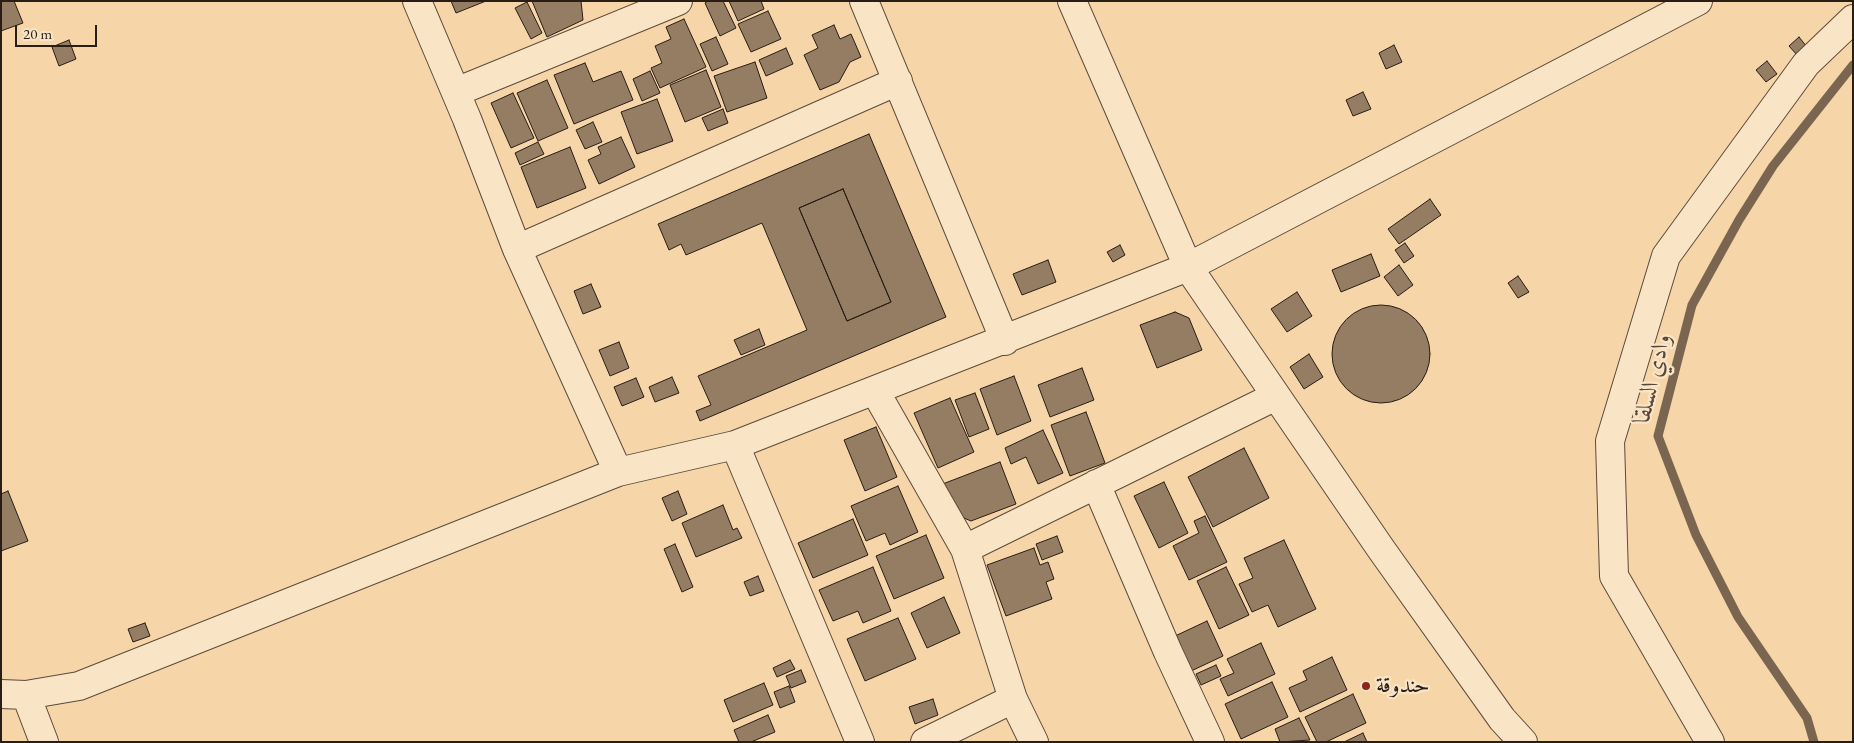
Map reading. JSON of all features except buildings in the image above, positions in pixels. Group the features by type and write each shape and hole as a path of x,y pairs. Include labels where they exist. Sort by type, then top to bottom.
{"street":[{"path":"417,1 456,92 517,249 618,472"},
{"path":"456,92 678,1"},
{"path":"864,1 1005,341"},
{"path":"1072,1 1188,267 1502,719 1523,742"},
{"path":"44,742 14,695 79,686 618,472 735,445 1005,341 1188,267 1698,1"},
{"path":"1710,742 1614,576 1610,441 1666,256 1806,64 1853,19"},
{"path":"517,249 898,81"},
{"path":"875,391 965,549 1014,699 1034,742"},
{"path":"965,549 1276,396"},
{"path":"735,445 860,742"},
{"path":"1096,484 1168,652 1210,742"},
{"path":"925,742 1014,699"}],"waterway":[{"name":"وادي السلقا","path":"1814,742 1807,718 1738,617 1696,535 1658,436 1692,305 1739,220 1773,166 1853,65"}],"place":[{"name":"حندوقة","path":"1366,686"}]}
